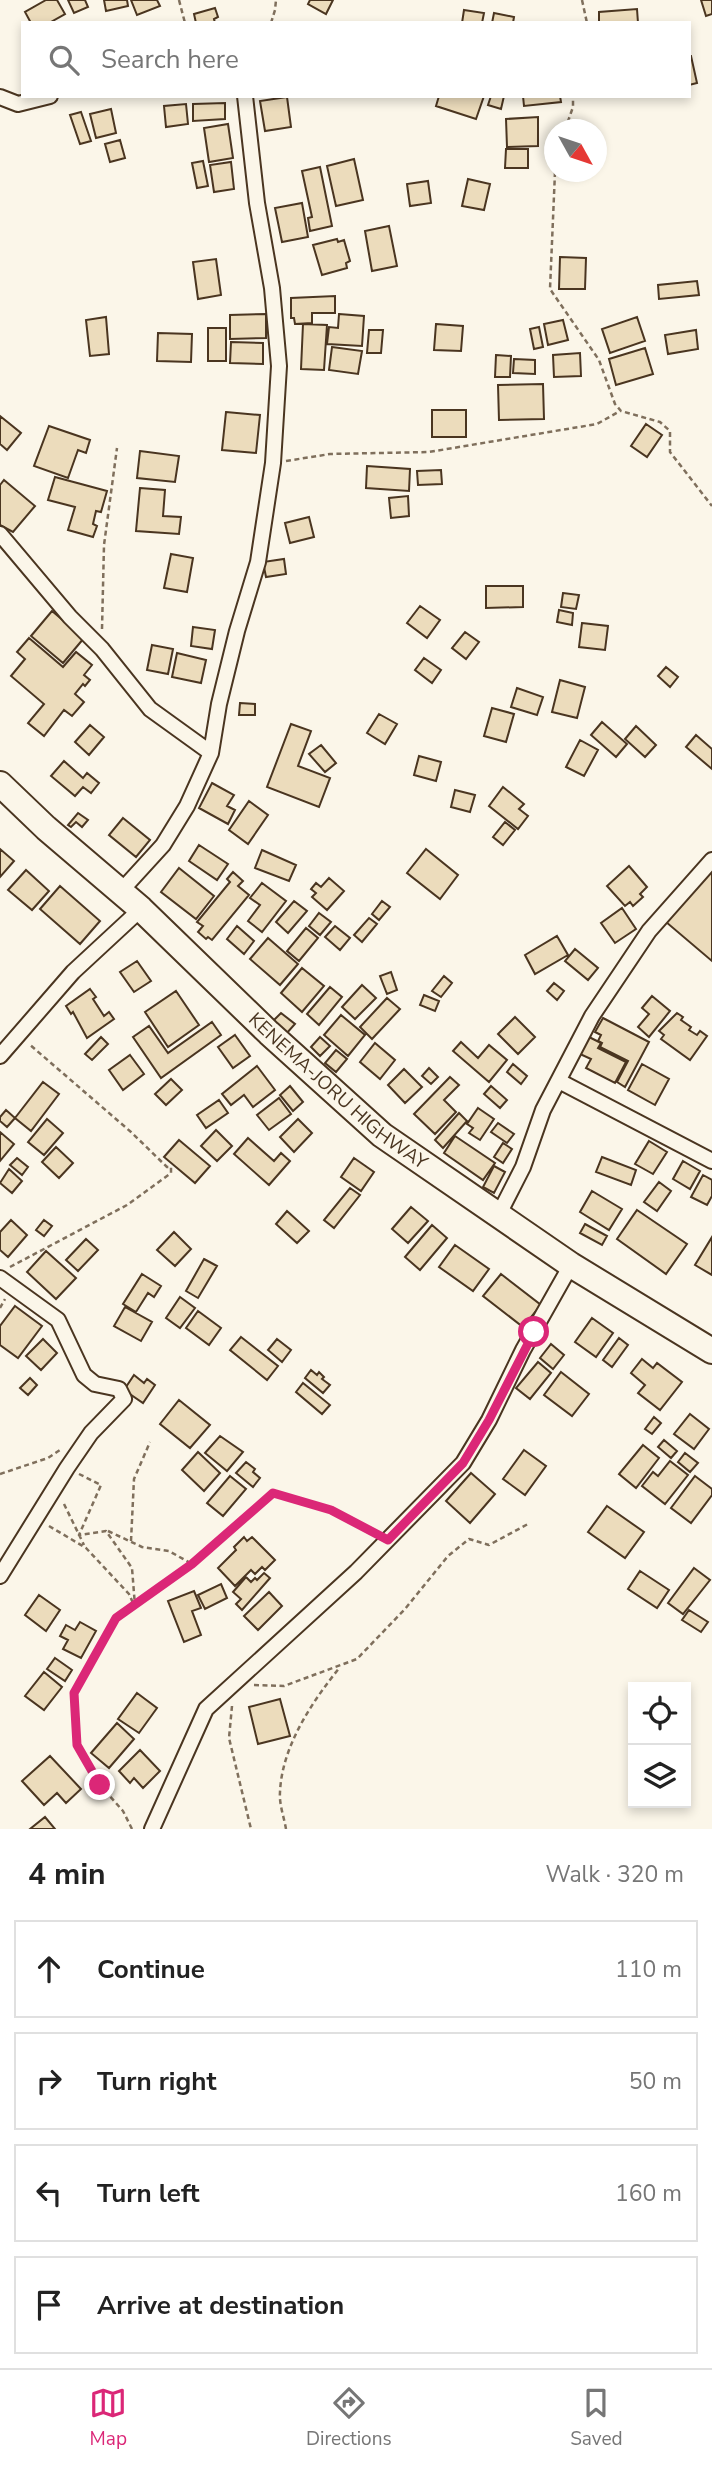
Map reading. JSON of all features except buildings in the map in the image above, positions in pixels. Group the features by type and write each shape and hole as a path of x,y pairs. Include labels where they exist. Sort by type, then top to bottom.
{"highway":[{"name":"KENEMA-JORU HIGHWAY","path":"0,784 46,828 141,909 269,1033 382,1135 571,1265 712,1351"}],"street":[{"path":"0,97 18,104 42,98"},
{"path":"121,891 163,845 187,806 211,753 230,655 258,562 273,463 279,366 272,288 257,203 245,98"},
{"path":"0,534 69,617 102,649 150,709 211,753"},
{"path":"499,1214 523,1167 543,1110 592,1016 634,951 712,860"},
{"path":"0,1056 73,972 141,909"},
{"path":"559,1081 712,1161"},
{"path":"152,1829 205,1709 356,1572 463,1463 489,1420 523,1350 571,1265"},
{"path":"0,1278 58,1320 84,1375 95,1384 119,1389 124,1399 91,1433 66,1468 0,1576"}],"path":[{"path":"179,0 184,21"},
{"path":"272,21 276,0"},
{"path":"582,0 587,21"},
{"path":"569,119 573,107 572,98"},
{"path":"555,182 550,289 599,360 615,404 621,411 660,422 670,431 670,452 712,506"},
{"path":"273,463 330,454 429,452 597,424 621,411"},
{"path":"102,649 104,545 117,448"},
{"path":"0,1272 127,1205 171,1173 171,1167 167,1167 131,1132 18,1035"},
{"path":"131,1541 134,1479 150,1442"},
{"path":"0,1474 48,1458 64,1446"},
{"path":"66,1468 101,1485 79,1535"},
{"path":"56,1487 86,1548 128,1594 135,1606"},
{"path":"132,1829 123,1811 100,1785 77,1745 74,1693 116,1618 192,1564 273,1493 331,1510 388,1540"},
{"path":"36,1518 86,1548"},
{"path":"251,1829 229,1738 233,1684 284,1686 357,1659 405,1609 448,1556 469,1539 489,1545 528,1524"},
{"path":"79,1535 106,1531 142,1547 169,1551 192,1564"},
{"path":"106,1531 132,1568 135,1606"},
{"path":"286,1829 279,1794 284,1761 316,1697 342,1665"}],"route":[{"path":"100,1785 77,1745 74,1693 116,1618 192,1564 273,1493 331,1510 388,1540 463,1463 489,1420 534,1332"}]}
